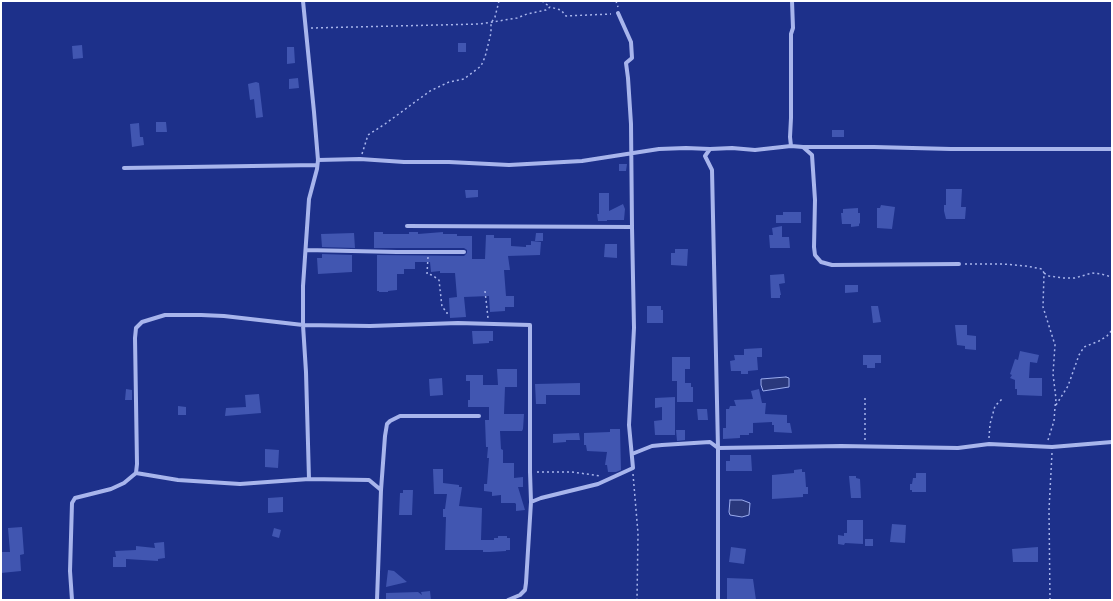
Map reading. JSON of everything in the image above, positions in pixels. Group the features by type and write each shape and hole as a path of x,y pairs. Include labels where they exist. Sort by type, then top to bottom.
{"street":[{"path":"303,1 314,112 317,163 309,199 303,286 303,325 309,479"},
{"path":"791,146 792,1"},
{"path":"531,502 541,498 598,484 633,468 629,425 634,328 631,154 630,102 626,63 632,58 631,42 618,13"},
{"path":"124,168 317,163 360,160 509,165 582,161 659,149 686,148 732,148 755,150 791,146 951,149 1112,149"},
{"path":"802,147 812,155 815,200 814,247 815,255 821,262 832,265 959,264"},
{"path":"710,149 705,156 712,170 718,448 718,600"},
{"path":"407,226 632,227"},
{"path":"306,250 464,252"},
{"path":"72,600 70,571 72,503 75,498 111,489 124,483 136,473 136,328 142,322 165,315 224,316 303,325 370,326 447,323 530,325 531,502 525,590 520,595 508,600"},
{"path":"377,600 381,490 385,436 388,424 390,421 400,416 479,416"},
{"path":"632,454 652,446 710,442 718,448 865,446 958,448 989,444 1052,447 1112,442"},
{"path":"136,473 178,480 240,484 309,479 369,480 381,490"}],"path":[{"path":"360,160 368,135 430,91 449,82 464,79 481,66 485,57 491,32 491,23 495,16 499,1"},
{"path":"542,1 550,7 561,10 566,16 618,13 616,1"},
{"path":"306,28 491,23 517,18 546,10 550,7"},
{"path":"429,252 427,274 432,275 439,280 442,307 447,312 447,323"},
{"path":"959,264 1003,264 1026,266 1042,269 1044,273 1049,276 1062,278 1074,278 1092,273 1112,277"},
{"path":"1044,273 1043,307 1055,345 1053,374 1056,398 1054,421 1048,440 1052,447 1049,510 1050,600"},
{"path":"485,291 488,324"},
{"path":"1055,407 1068,386 1079,355 1084,347 1099,341 1107,336 1112,330"},
{"path":"865,395 865,446"},
{"path":"989,444 990,424 995,406 1003,398"},
{"path":"633,468 638,533 637,600"},
{"path":"530,472 572,472 604,476"}],"water":[{"path":"789,378 789,387 763,391 761,379"},
{"path":"730,500 742,500 750,503 749,515 742,517 730,515"}],"building":[{"path":"458,43 466,43 466,52 458,52"},
{"path":"82,45 83,58 73,59 72,46"},
{"path":"287,47 294,47 295,63 287,64"},
{"path":"298,78 299,88 289,89 289,79"},
{"path":"256,82 259,83 263,117 256,118 254,99 250,100 248,84"},
{"path":"156,122 166,122 167,132 156,132"},
{"path":"139,123 140,137 143,137 144,145 132,147 130,124"},
{"path":"832,130 844,130 844,137 832,137"},
{"path":"619,164 627,164 626,171 619,171"},
{"path":"946,189 962,189 961,207 966,207 965,219 946,219 944,205 946,205"},
{"path":"465,190 478,190 478,197 466,198"},
{"path":"599,193 609,193 609,211 623,204 625,209 624,220 598,221 597,214 599,214"},
{"path":"881,205 895,207 892,229 877,228 877,208 880,208"},
{"path":"858,208 858,213 860,213 859,226 851,227 851,224 842,224 841,213 843,213 843,209"},
{"path":"783,212 801,212 801,223 776,223 776,215 783,215"},
{"path":"782,226 782,237 789,237 790,248 770,248 769,235 773,235 772,228"},
{"path":"374,232 383,232 383,234 409,234 409,232 418,232 418,234 443,232 443,234 457,234 457,236 472,236 472,259 485,259 486,235 494,235 494,238 511,238 511,246 526,247 526,245 531,245 531,241 541,242 540,255 508,256 510,270 504,270 506,296 514,296 514,307 505,307 505,311 490,312 489,296 464,297 466,317 450,318 449,298 457,297 455,273 440,273 440,271 431,272 430,262 415,262 415,269 404,269 404,274 397,274 397,290 379,292 377,291 377,255 464,256 467,253 467,250 464,248 374,248"},
{"path":"354,233 355,248 322,247 321,234"},
{"path":"536,233 543,233 543,241 535,241"},
{"path":"605,244 617,244 617,258 604,257"},
{"path":"675,249 688,249 687,266 671,265 671,253 675,253"},
{"path":"322,254 352,255 352,272 318,274 317,258 322,258"},
{"path":"784,274 785,283 779,284 781,295 780,298 771,298 770,275"},
{"path":"845,285 858,285 858,292 845,293"},
{"path":"647,306 661,306 661,310 663,310 663,323 647,323"},
{"path":"871,306 878,306 881,322 873,323"},
{"path":"955,325 967,325 967,335 976,336 976,350 965,349 965,346 957,345"},
{"path":"472,331 493,331 493,341 489,341 489,343 473,344"},
{"path":"762,348 762,357 757,357 758,370 748,371 748,374 741,374 741,371 731,371 730,361 735,360 734,355 744,355 744,349"},
{"path":"1020,351 1039,355 1037,363 1030,362 1029,378 1042,378 1042,396 1017,395 1015,380 1010,378 1012,375 1010,374 1015,359 1018,360"},
{"path":"863,355 881,355 881,363 875,363 875,368 867,368 867,365 863,365"},
{"path":"672,357 690,357 690,369 685,369 685,383 691,383 691,387 693,387 693,402 677,402 677,381 672,381"},
{"path":"497,369 517,369 517,387 505,387 504,414 524,414 523,429 522,431 500,431 501,449 503,450 503,463 514,463 514,478 523,477 523,487 518,487 525,510 516,511 515,503 501,503 501,495 492,496 492,492 484,491 484,484 487,484 489,458 487,458 488,447 486,447 485,420 489,420 489,407 468,407 468,400 470,400 470,381 466,381 466,375 483,375 483,385 498,385"},
{"path":"442,378 443,395 430,396 429,379"},
{"path":"580,383 580,395 546,395 546,404 536,404 535,384"},
{"path":"126,389 132,390 132,400 125,400"},
{"path":"759,389 762,403 766,403 765,414 787,415 787,423 790,423 792,433 774,432 774,425 772,425 772,422 753,423 753,433 749,433 749,435 740,435 740,438 723,439 723,428 726,428 726,409 729,409 730,406 736,406 734,400 753,399 751,391"},
{"path":"259,394 261,413 225,416 226,408 246,407 245,395"},
{"path":"675,397 675,435 655,435 654,421 662,420 662,407 655,408 655,398"},
{"path":"178,406 186,407 186,415 178,415"},
{"path":"697,409 707,409 708,420 698,420"},
{"path":"610,429 620,429 621,470 616,472 608,472 607,465 605,465 607,452 587,451 586,445 584,445 584,433 610,432"},
{"path":"676,430 685,430 685,440 677,441"},
{"path":"579,433 580,440 566,440 566,442 553,443 553,434"},
{"path":"265,449 279,450 278,468 265,467"},
{"path":"730,455 751,455 752,471 726,471 726,461 730,461"},
{"path":"433,469 443,469 443,483 459,485 459,487 462,487 459,506 482,508 481,540 494,540 494,538 498,538 498,536 507,536 507,538 510,538 510,550 483,552 483,550 445,550 446,517 443,517 443,509 445,509 447,494 434,494"},
{"path":"802,469 802,472 805,472 808,494 803,494 803,497 772,499 772,475 794,473 794,470"},
{"path":"916,473 926,473 926,492 912,492 912,490 910,490 910,484 912,484 913,478 916,478"},
{"path":"849,476 856,476 856,478 860,479 861,498 851,498"},
{"path":"403,490 413,490 412,515 399,515 400,493 403,493"},
{"path":"283,497 283,512 268,513 268,498"},
{"path":"847,520 863,520 863,544 838,544 838,535 844,536 844,533 847,533"},
{"path":"892,524 906,525 905,543 890,542"},
{"path":"22,527 24,554 20,555 21,571 1,573 1,552 10,552 8,528"},
{"path":"274,528 281,530 279,538 272,536"},
{"path":"865,539 873,539 873,546 865,546"},
{"path":"164,542 165,558 158,559 158,561 126,559 126,567 113,567 113,557 116,557 115,551 136,550 136,546 155,548 154,543"},
{"path":"731,547 746,549 744,564 729,562"},
{"path":"1038,547 1038,562 1013,562 1012,549"},
{"path":"388,570 394,571 407,582 386,587"},
{"path":"727,578 753,579 756,600 727,600"},
{"path":"430,591 431,600 386,600 386,593 418,592 422,595 421,592"}]}
